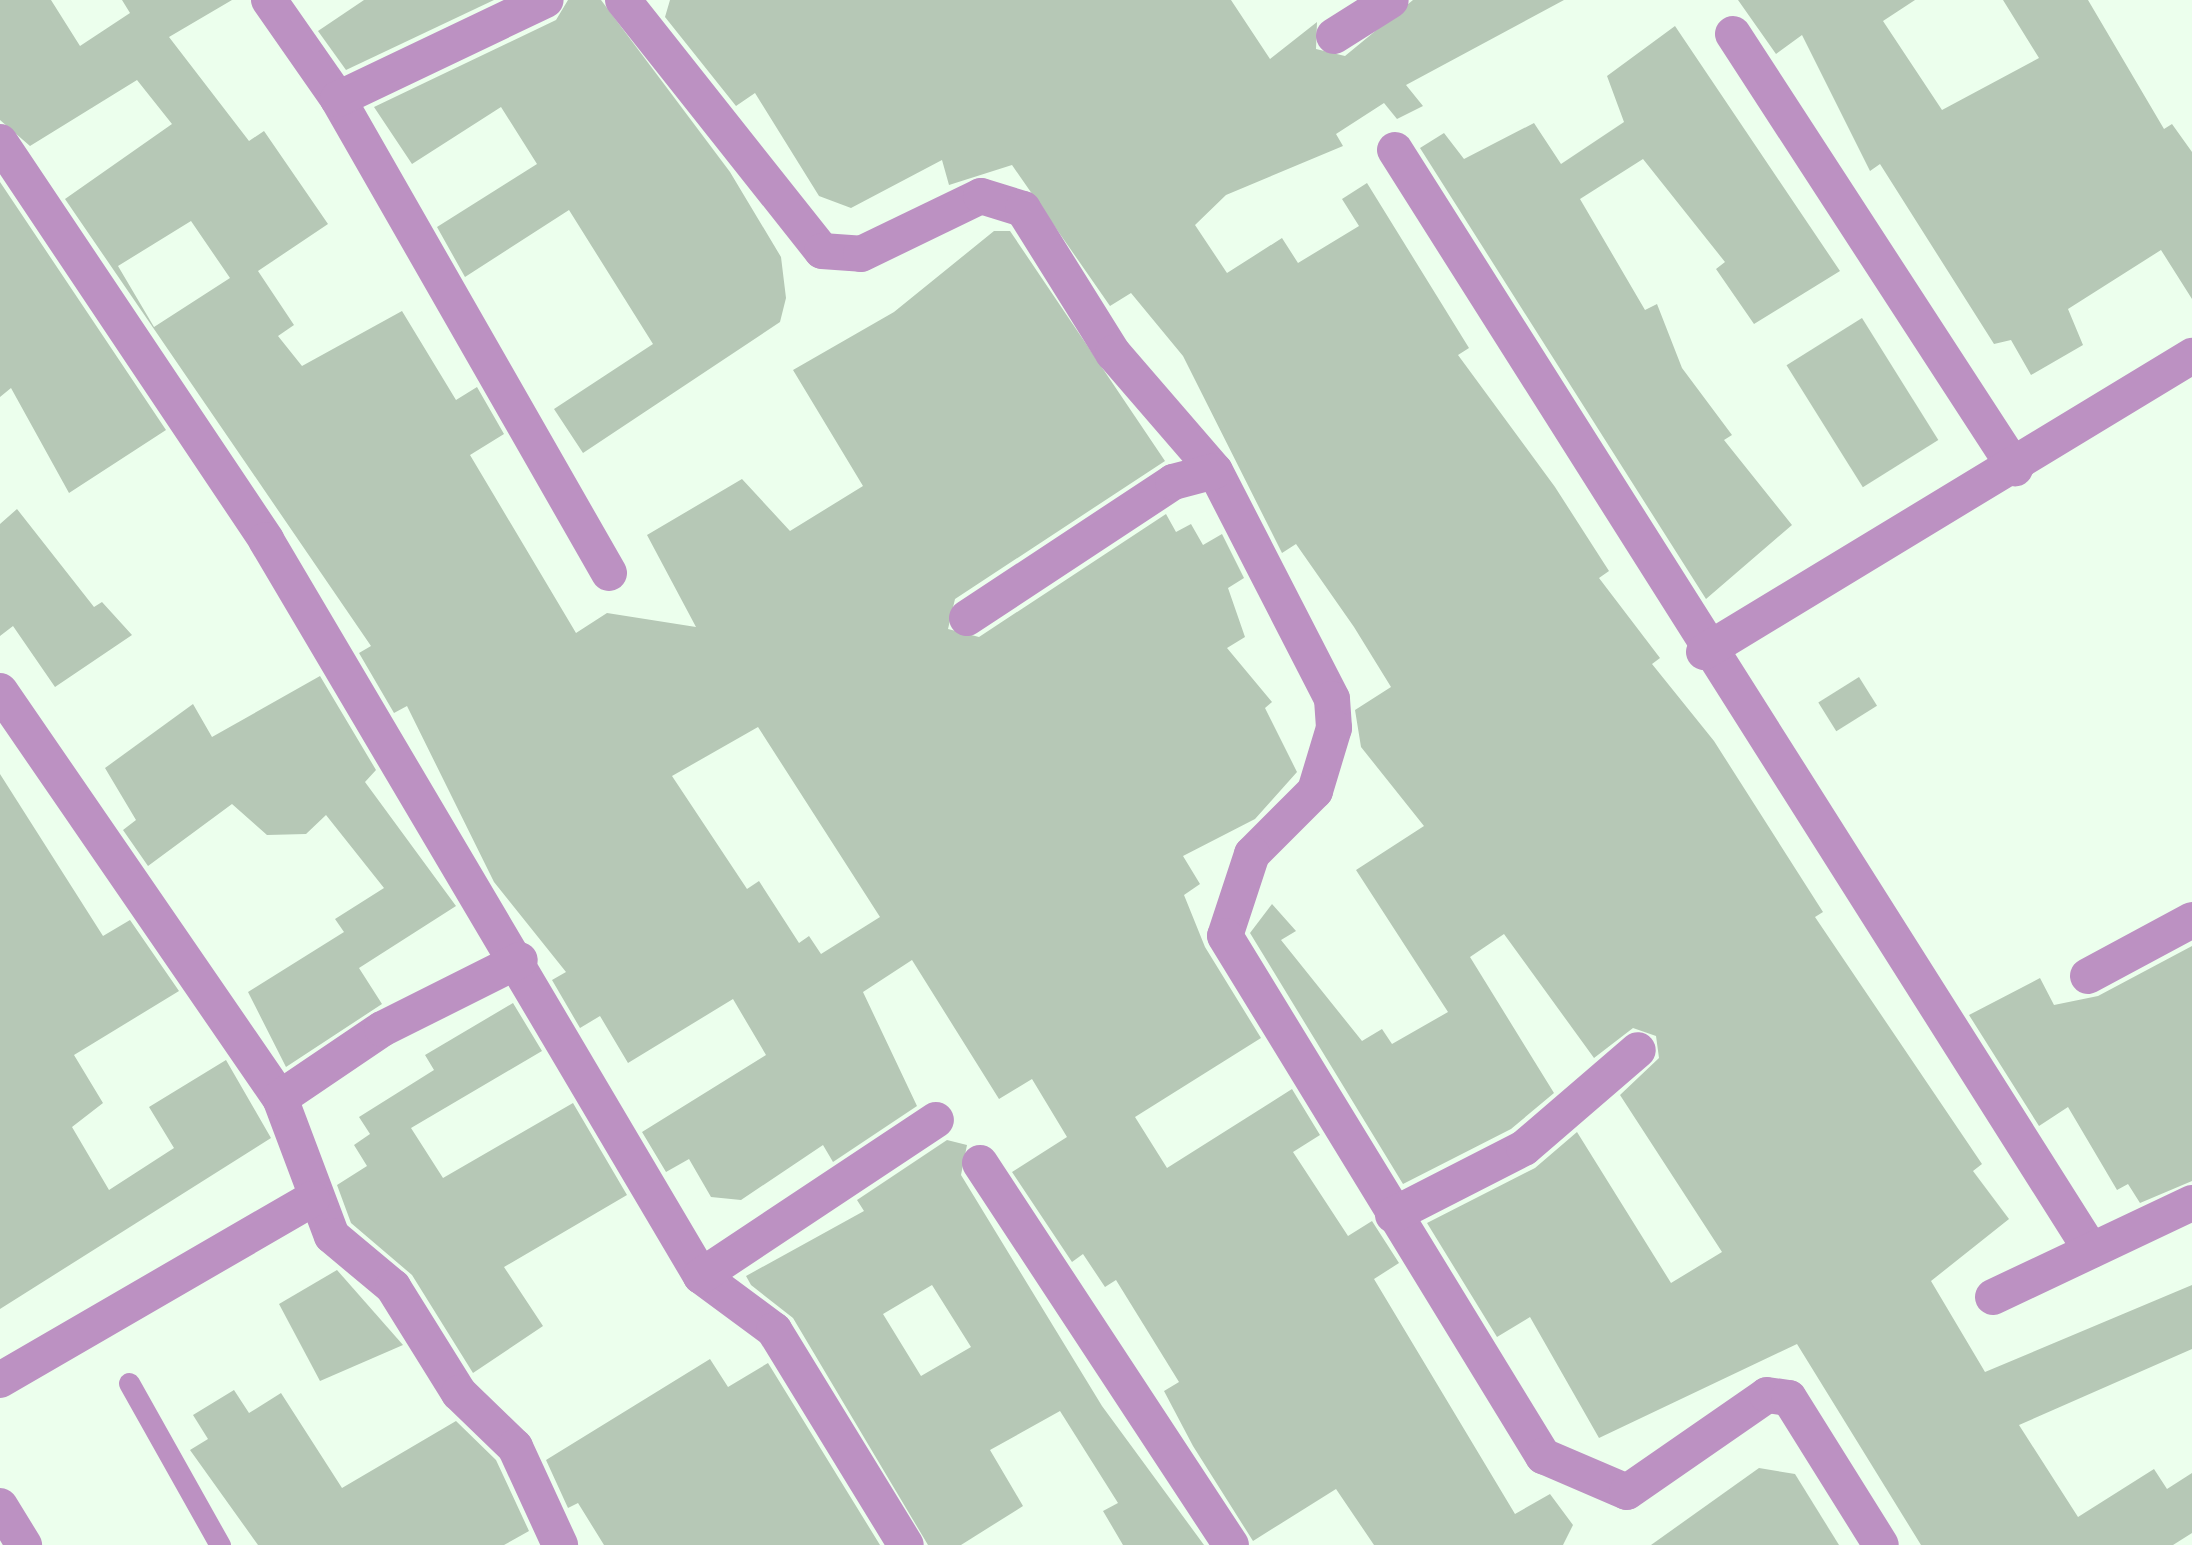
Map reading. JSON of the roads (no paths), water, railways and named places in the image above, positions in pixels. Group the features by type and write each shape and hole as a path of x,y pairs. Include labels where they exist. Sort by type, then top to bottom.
{"street":[{"path":"268,0 338,99 609,573"},
{"path":"338,99 546,0"},
{"path":"623,0 822,251 861,254 981,196 1023,209 1113,352 1215,471 1332,699 1334,728 1315,791 1252,854 1225,936 1519,1425 1559,1467 1627,1492 1767,1395 1789,1398 1881,1545"},
{"path":"1334,36 1391,0"},
{"path":"1733,34 2014,468"},
{"path":"0,142 266,540 520,960 701,1276 774,1330 906,1545"},
{"path":"1395,149 1704,652 2091,1250"},
{"path":"1704,652 2192,356"},
{"path":"967,618 1173,482 1215,471"},
{"path":"0,691 280,1098 312,1199 514,1447 560,1545"},
{"path":"2088,976 2192,920"},
{"path":"280,1098 382,1029 520,960"},
{"path":"1393,1215 1524,1148 1638,1050"},
{"path":"701,1276 935,1120"},
{"path":"980,1162 1231,1545"},
{"path":"0,1380 312,1199"},
{"path":"1993,1297 2192,1202"},
{"path":"0,1506 24,1545"}],"lane":[{"path":"129,1383 220,1545"}]}
